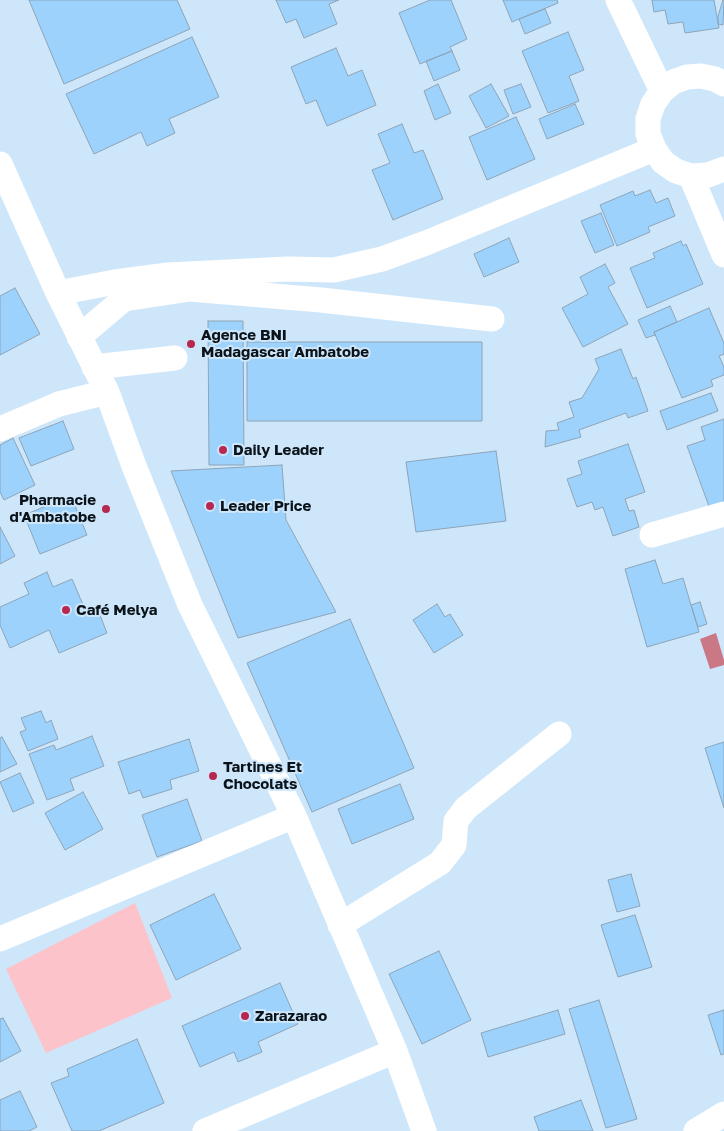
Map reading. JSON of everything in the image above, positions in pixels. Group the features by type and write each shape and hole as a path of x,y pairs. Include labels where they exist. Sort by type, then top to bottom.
{"street":[{"path":"618,0 662,91"},
{"path":"724,84 715,79 701,76 687,77 674,82 662,91 653,104 648,118 648,134 654,149 663,162 676,171 691,176 708,175 724,169"},
{"path":"58,293 115,282 168,275 288,269 334,270 382,259 426,243 654,149"},
{"path":"0,164 58,293 106,392 190,605 294,816 396,1051 424,1131"},
{"path":"691,176 724,255"},
{"path":"79,337 124,300 190,289 321,300 492,319"},
{"path":"94,367 175,358"},
{"path":"0,428 59,404 106,392"},
{"path":"652,535 724,514"},
{"path":"340,925 440,863 454,845 456,821 466,808 559,734"},
{"path":"0,939 294,816"},
{"path":"205,1131 396,1051"},
{"path":"696,1131 724,1114"}],"shaded area":[{"path":"716,633 724,665 710,669 700,639"},
{"path":"135,903 172,998 46,1053 6,969"}],"building":[{"path":"29,0 177,0 190,29 64,84"},
{"path":"276,0 339,0 329,4 337,24 304,38 296,19 286,23"},
{"path":"430,0 451,0 467,39 450,47 452,51 420,64 399,13"},
{"path":"503,0 557,0 558,3 512,22"},
{"path":"652,0 714,0 719,28 685,33 683,22 668,24 665,10 654,12"},
{"path":"723,0 723,25 718,24 718,16"},
{"path":"545,9 551,23 525,34 519,19"},
{"path":"568,32 584,70 569,76 579,101 548,113 522,51"},
{"path":"192,37 219,97 169,119 175,133 147,146 141,132 94,154 66,94"},
{"path":"336,48 348,76 362,70 376,105 327,126 316,100 306,104 291,67"},
{"path":"452,51 460,70 434,81 426,61"},
{"path":"438,84 451,113 435,120 424,91"},
{"path":"491,84 509,116 486,128 469,96"},
{"path":"521,84 531,107 513,114 504,90"},
{"path":"575,104 584,124 547,139 539,119"},
{"path":"516,117 535,159 487,180 469,137"},
{"path":"402,124 414,153 423,150 443,199 393,220 372,170 390,163 378,134"},
{"path":"650,190 656,203 668,198 675,216 648,227 650,232 617,246 600,205 633,191 635,196"},
{"path":"601,213 614,245 595,253 581,221"},
{"path":"509,238 519,262 484,277 474,254"},
{"path":"681,241 683,246 686,244 703,284 647,308 630,268 655,258 653,253"},
{"path":"605,264 615,283 608,287 628,324 583,347 562,308 588,294 580,277"},
{"path":"15,288 40,334 0,355 0,296"},
{"path":"670,306 677,322 654,332 655,335 646,338 638,320"},
{"path":"709,308 724,343 724,354 719,356 724,367 724,375 711,380 713,386 682,398 654,332"},
{"path":"208,321 243,321 244,465 209,465"},
{"path":"247,342 482,342 482,421 247,421"},
{"path":"621,349 633,379 636,377 648,411 628,418 626,413 579,430 581,437 545,447 546,431 559,430 557,423 574,417 569,402 582,398 599,369 595,359"},
{"path":"711,393 718,411 667,430 660,411"},
{"path":"724,419 724,504 710,509 687,446 705,440 701,427"},
{"path":"63,421 74,449 31,466 19,438"},
{"path":"13,438 35,485 4,500 0,492 0,445"},
{"path":"628,444 645,492 625,499 629,511 634,510 639,527 613,536 603,507 595,510 592,502 577,507 567,479 582,474 578,461"},
{"path":"496,451 506,521 416,532 406,462"},
{"path":"282,465 286,520 336,612 238,638 171,471"},
{"path":"71,496 87,535 40,554 24,515"},
{"path":"0,527 15,556 0,564"},
{"path":"655,560 663,584 683,578 699,632 647,647 625,569"},
{"path":"47,572 53,587 72,579 87,614 98,610 107,633 59,653 49,630 10,648 0,625 0,607 29,594 24,583"},
{"path":"700,602 707,624 698,627 691,605"},
{"path":"437,604 445,617 450,614 463,635 434,653 413,620"},
{"path":"350,619 414,768 312,812 247,663"},
{"path":"41,711 46,723 51,720 58,739 28,751 20,732 26,730 21,718"},
{"path":"92,736 104,766 70,779 74,790 47,800 29,754 54,745 56,750"},
{"path":"2,737 17,764 0,772 0,738"},
{"path":"189,739 199,771 170,780 172,789 143,798 140,790 129,794 118,762"},
{"path":"724,742 724,808 705,748"},
{"path":"20,773 34,803 13,812 0,782"},
{"path":"400,784 414,819 352,844 338,809"},
{"path":"83,792 103,829 65,850 45,813"},
{"path":"187,799 202,841 157,857 142,815"},
{"path":"631,874 640,906 617,912 608,880"},
{"path":"214,894 241,949 176,980 150,925"},
{"path":"635,915 652,967 618,977 601,925"},
{"path":"439,951 471,1020 422,1044 389,974"},
{"path":"280,983 298,1024 258,1042 262,1052 238,1062 234,1052 200,1067 182,1026"},
{"path":"599,1000 637,1119 606,1128 569,1009"},
{"path":"558,1010 565,1034 488,1057 481,1033"},
{"path":"724,1010 724,1054 721,1055 708,1015"},
{"path":"3,1018 21,1051 0,1062 0,1019"},
{"path":"137,1039 164,1103 99,1131 72,1131 51,1083 69,1076 67,1069"},
{"path":"20,1091 37,1127 29,1131 0,1131 0,1100"},
{"path":"581,1100 593,1131 539,1131 534,1117"}],"place":[{"name":"Agence BNI Madagascar Ambatobe","path":"191,344"},
{"name":"Daily Leader","path":"223,450"},
{"name":"Leader Price","path":"210,506"},
{"name":"Pharmacie d'Ambatobe","path":"106,509"},
{"name":"Café Melya","path":"66,610"},
{"name":"Tartines Et Chocolats","path":"213,776"},
{"name":"Zarazarao","path":"245,1016"}]}
